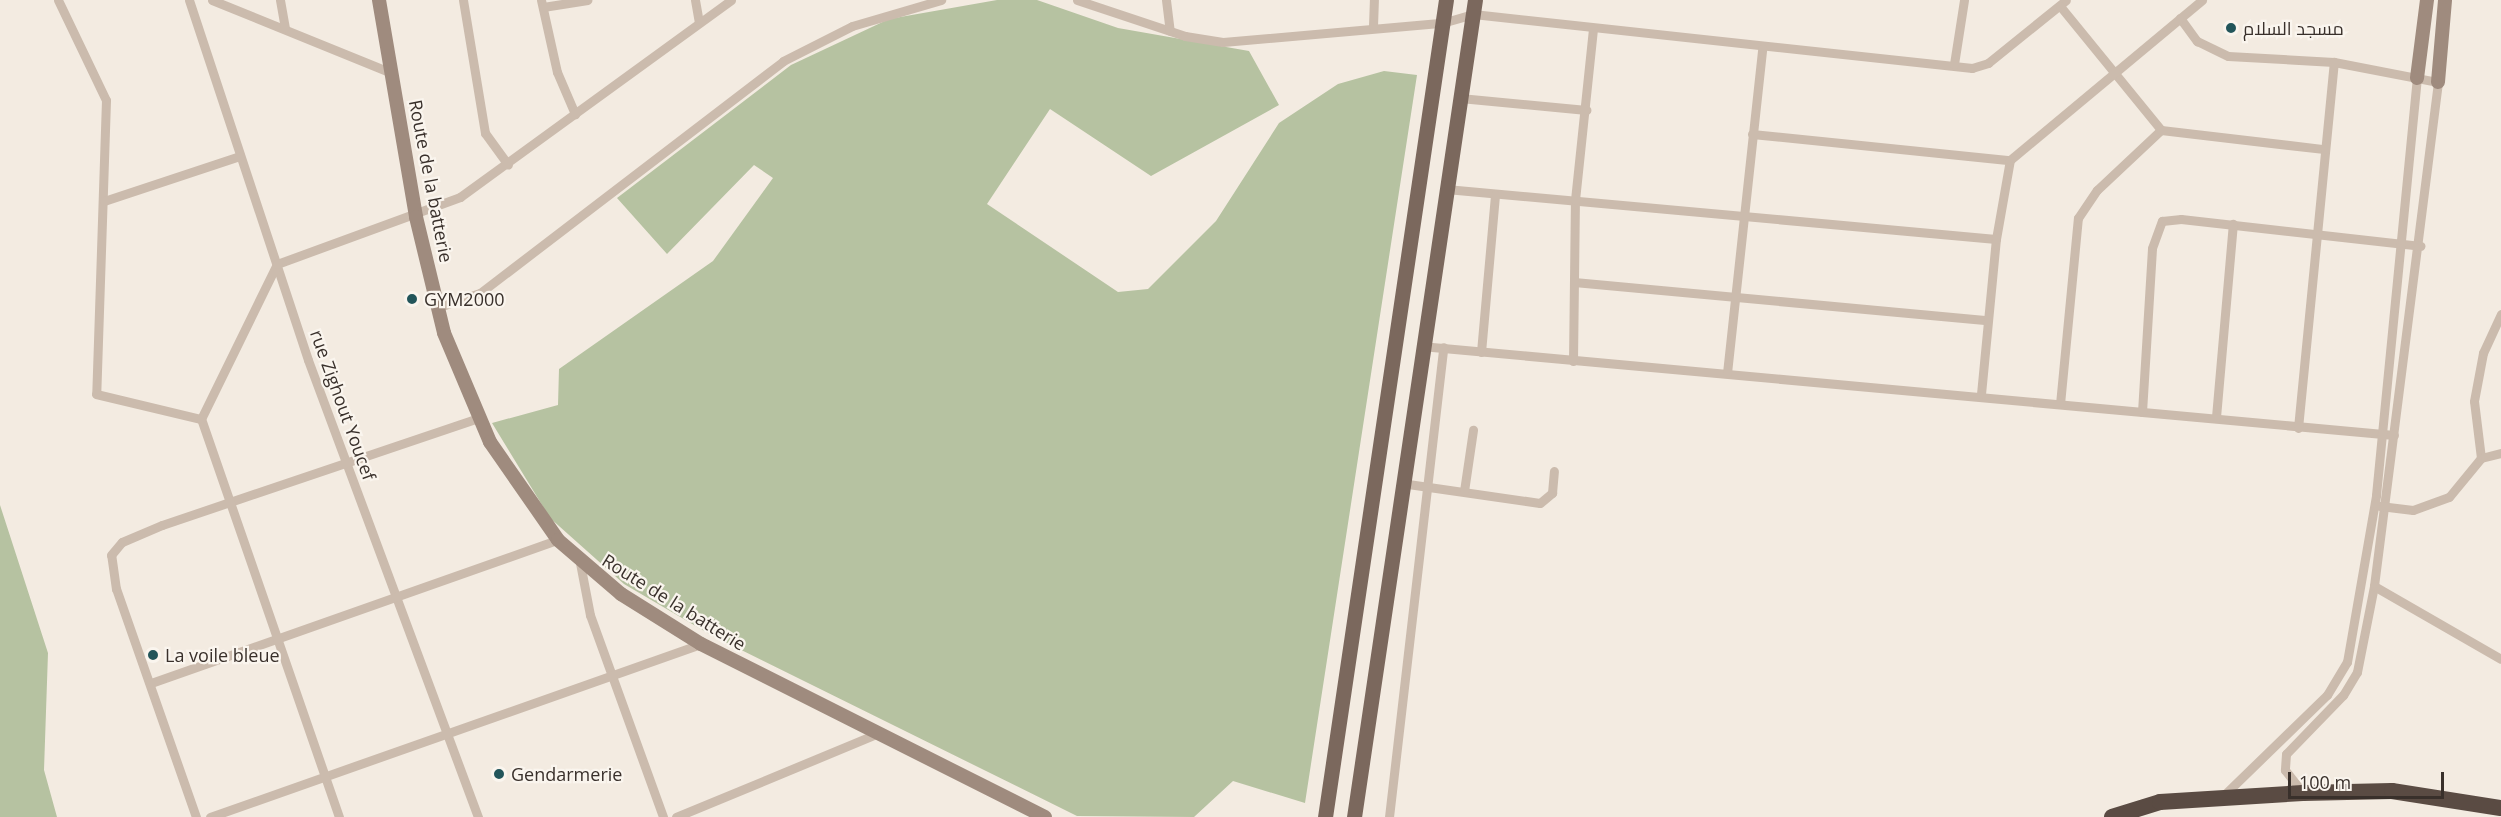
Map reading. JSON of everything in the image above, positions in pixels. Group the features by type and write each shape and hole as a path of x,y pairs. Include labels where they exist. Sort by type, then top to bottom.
{"highway":[{"path":"2112,817 2160,802 2303,793 2392,791 2501,808"}],"main road":[{"name":"Route de la batterie","path":"380,0 416,217 439,307 478,418 505,468 558,540 580,563 701,644 1045,817"},
{"path":"1325,817 1446,0"},
{"path":"2417,78 2427,0"},
{"path":"2438,82 2445,0"},
{"path":"1354,817 1401,483 1474,7"}],"street":[{"path":"58,0 105,92 104,201 96,394 201,419"},
{"name":"rue Zighout Youcef","path":"189,0 240,156 346,461 396,598 450,733 478,817"},
{"path":"213,0 392,73"},
{"path":"280,0 285,28"},
{"path":"463,0 485,132 508,165"},
{"path":"575,114 557,72 542,4 587,0"},
{"path":"696,0 699,23"},
{"path":"339,817 225,501 201,419 277,264 416,217 508,165 731,0"},
{"path":"439,307 480,293 783,61 852,26 941,0"},
{"path":"1077,0 1170,31 1223,42 1373,26 1442,23 1474,7 1593,28 1762,50 1954,64 1972,68 1988,63 2063,3 2161,130 2322,149"},
{"path":"1166,0 1170,31"},
{"path":"1373,26 1374,0"},
{"path":"1954,64 1964,0"},
{"path":"1982,394 1996,239 2010,160 2202,0"},
{"path":"2180,18 2197,41 2219,54 2334,62 2438,82 2420,246 2374,586 2357,672 2337,702 2286,754 2285,770 2303,793"},
{"path":"1574,361 1575,200 1593,28"},
{"path":"1727,374 1762,50"},
{"path":"2298,428 2317,234 2322,149 2334,62"},
{"path":"2220,797 2327,694 2348,662 2375,505 2417,78"},
{"path":"1460,98 1586,110"},
{"path":"2060,404 2083,204 2161,130"},
{"path":"1752,134 2010,160"},
{"path":"104,201 240,156"},
{"path":"1446,189 1495,195 1575,200 1744,220 1996,239"},
{"path":"1481,352 1495,195"},
{"path":"2142,412 2155,232 2162,221 2172,219 2233,224 2420,246"},
{"path":"2216,417 2233,224"},
{"path":"1574,282 1987,320"},
{"path":"2481,458 2474,401 2483,353 2501,314"},
{"path":"1422,345 1574,361 1982,394 2060,404 2216,417 2298,428 2394,435"},
{"path":"1389,817 1443,347"},
{"path":"196,817 151,683 116,589 111,555 136,535 225,501 478,418"},
{"path":"1464,491 1473,430"},
{"path":"2375,505 2412,510 2449,497 2481,458 2501,453"},
{"path":"1401,483 1544,503 1552,493 1554,471"},
{"path":"151,683 558,540"},
{"path":"580,563 582,589 663,817"},
{"path":"2374,586 2501,659"},
{"path":"210,817 450,733 611,673 701,644"},
{"path":"2327,694 2337,702"},
{"path":"676,817 876,734"}],"green space":[{"path":"997,0 1037,0 1118,28 1249,51 1279,105 1151,176 1050,109 987,204 1118,292 1148,289 1216,221 1279,123 1338,84 1384,71 1417,75 1305,803 1233,781 1194,817 1077,816 711,635 624,584 550,518 492,423 558,405 559,369 713,261 773,178 754,165 667,254 617,198 791,65 889,19"},
{"path":"0,505 48,653 44,770 57,817 0,817"}],"place":[{"name":"مسجد السلام","path":"2231,28"},
{"name":"GYM2000","path":"412,299"},
{"name":"La voile bleue","path":"153,655"},
{"name":"Gendarmerie","path":"499,774"}]}
